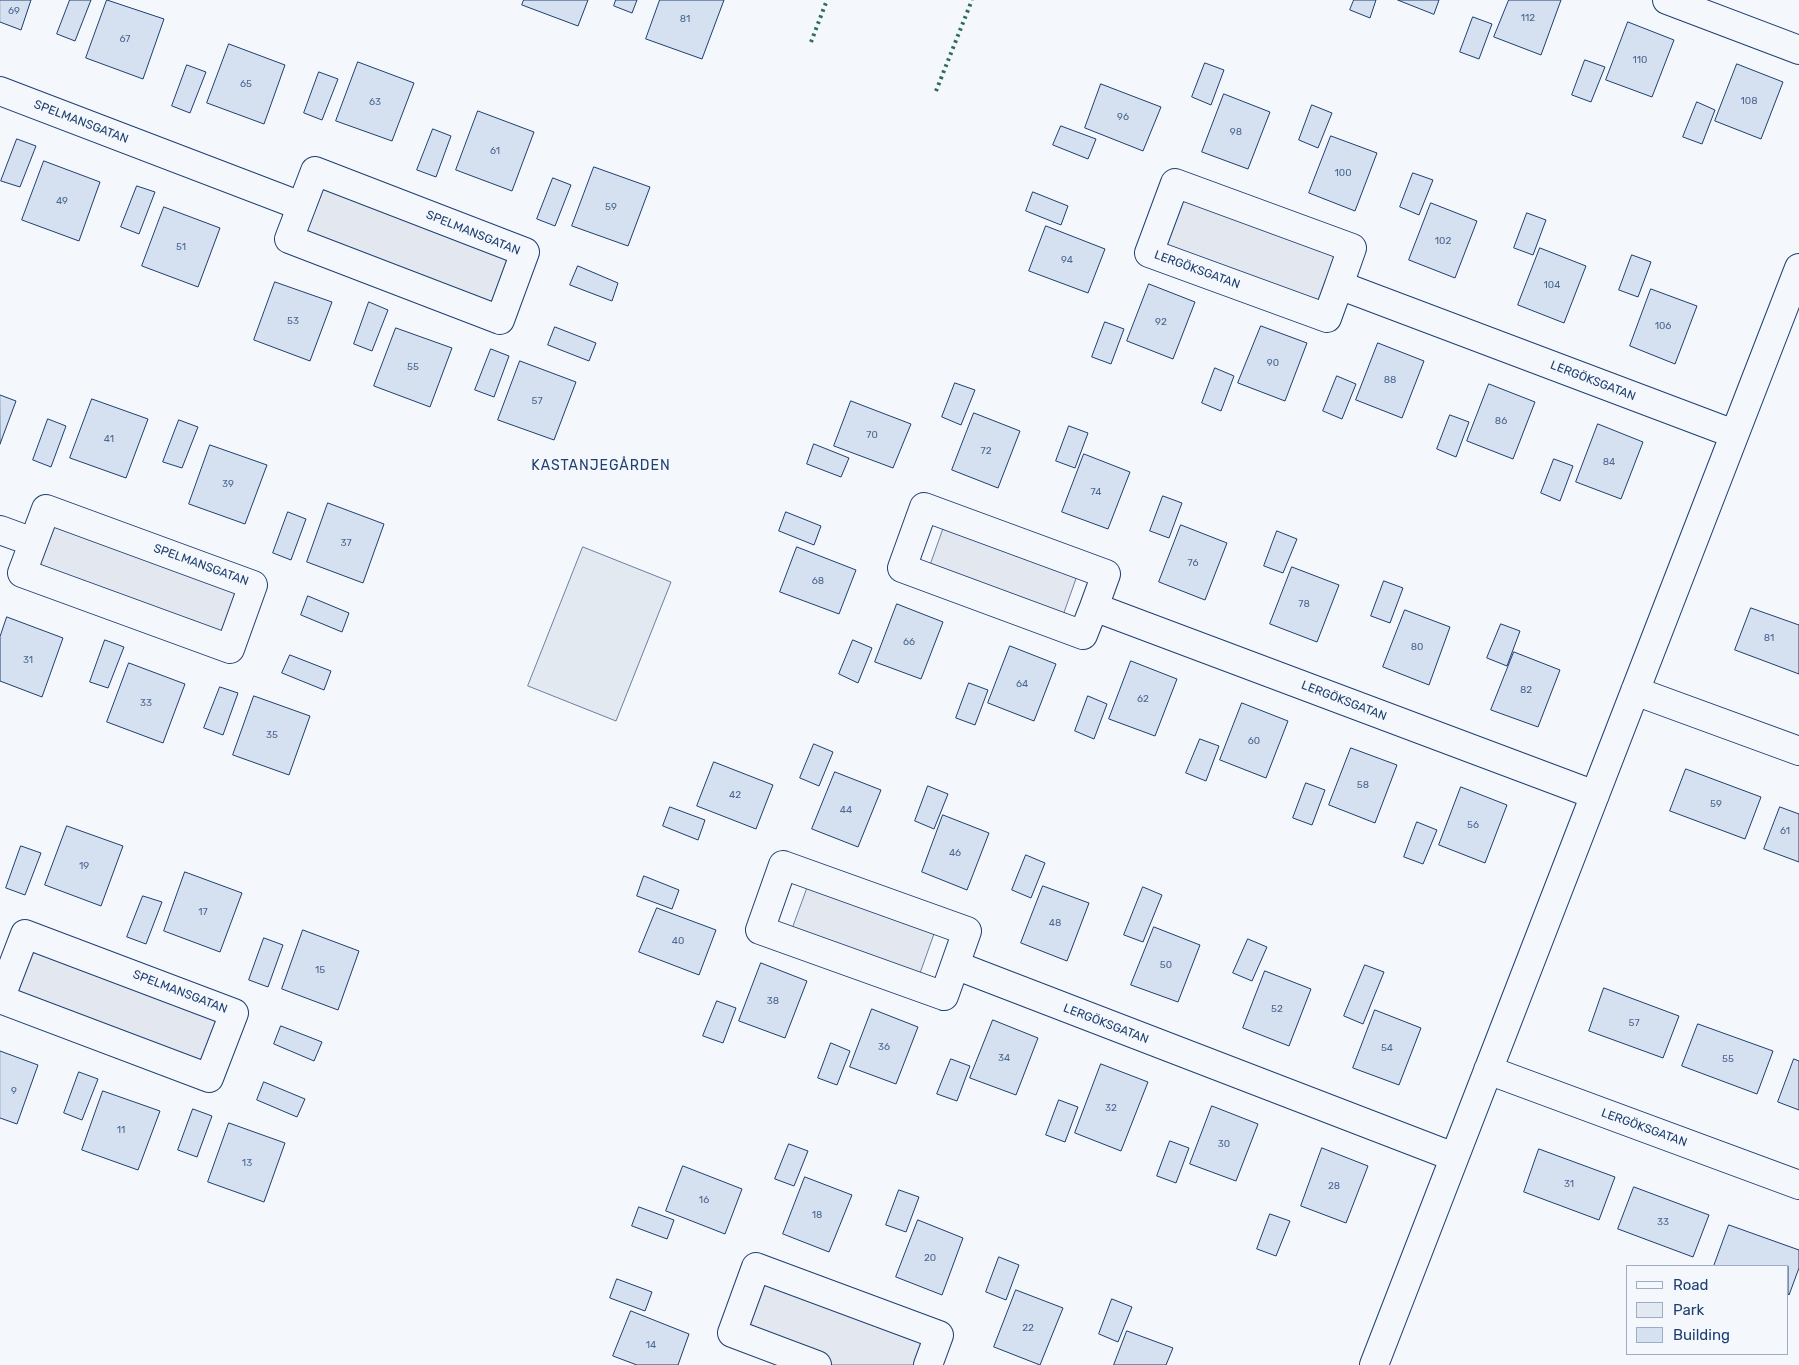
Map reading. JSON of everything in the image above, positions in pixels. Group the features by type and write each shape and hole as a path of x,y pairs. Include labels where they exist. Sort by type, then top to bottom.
{"street":[{"path":"1667,0 1799,50"},
{"name":"SPELMANSGATAN","path":"0,91 301,206"},
{"name":"SPELMANSGATAN","path":"315,171 525,252 500,320 289,239 301,206 315,171"},
{"name":"LERGÖKSGATAN","path":"1175,183 1352,248 1339,285 1327,318 1149,253 1175,183"},
{"path":"1374,1365 1734,434 1791,310 1799,268"},
{"name":"LERGÖKSGATAN","path":"1339,285 1734,434"},
{"path":"924,507 1106,574 1094,607 1083,635 902,568 924,507"},
{"name":"SPELMANSGATAN","path":"46,509 253,585 230,649 22,573 33,542 46,509"},
{"path":"0,530 33,542"},
{"name":"LERGÖKSGATAN","path":"1094,607 1595,795"},
{"path":"1635,691 1799,751"},
{"path":"782,865 967,931 955,966 944,996 760,930 782,865"},
{"name":"SPELMANSGATAN","path":"25,934 234,1013 209,1078 0,999 6,966 25,934"},
{"name":"LERGÖKSGATAN","path":"955,966 1454,1157"},
{"name":"LERGÖKSGATAN","path":"1488,1070 1799,1185"},
{"path":"817,1365 732,1333 756,1267 939,1335 928,1365"}],"green space":[{"path":"583,547 671,582 616,721 528,686"}],"shaded area":[{"path":"1177,185 1349,248 1325,315 1153,253"},
{"path":"324,188 509,259 492,304 306,233"},
{"path":"48,521 241,589 224,637 32,569"},
{"path":"945,524 1078,573 1062,618 929,569"},
{"path":"808,886 935,931 919,976 792,930"},
{"path":"29,944 225,1016 207,1067 11,995"},
{"path":"764,1274 928,1335 917,1365 827,1365 742,1333"}],"building":[{"path":"0,0 31,0 21,30 0,22"},
{"path":"70,0 91,0 75,41 57,34"},
{"path":"107,0 164,19 143,79 86,58"},
{"path":"524,0 588,0 578,26 522,5"},
{"path":"616,0 637,0 632,13 614,6"},
{"path":"660,0 724,0 702,59 646,39"},
{"path":"1354,0 1376,0 1370,18 1350,10"},
{"path":"1398,0 1439,0 1434,14"},
{"path":"1509,0 1561,0 1541,55 1494,37"},
{"path":"1473,17 1492,24 1479,59 1460,52"},
{"path":"1628,22 1674,40 1652,97 1606,80"},
{"path":"229,44 285,65 264,124 207,103"},
{"path":"1585,60 1605,67 1591,102 1572,95"},
{"path":"358,62 414,83 392,141 336,121"},
{"path":"1205,63 1224,70 1211,105 1192,97"},
{"path":"1737,64 1783,82 1761,139 1715,121"},
{"path":"187,65 206,72 190,113 172,106"},
{"path":"319,72 338,79 322,120 304,113"},
{"path":"1101,84 1161,107 1143,151 1085,128"},
{"path":"1224,94 1270,112 1248,169 1202,152"},
{"path":"1697,102 1715,110 1702,144 1683,137"},
{"path":"1312,105 1332,113 1318,148 1299,140"},
{"path":"478,111 534,132 512,191 456,170"},
{"path":"1061,126 1096,139 1088,159 1053,145"},
{"path":"433,129 451,136 436,177 417,170"},
{"path":"1331,136 1377,153 1355,211 1309,193"},
{"path":"17,139 36,146 20,187 1,181"},
{"path":"44,161 100,182 79,241 22,220"},
{"path":"594,167 650,187 628,246 572,226"},
{"path":"1413,173 1433,180 1419,215 1400,207"},
{"path":"553,178 571,185 555,226 537,219"},
{"path":"137,186 155,192 139,234 121,227"},
{"path":"1033,192 1068,206 1061,225 1026,211"},
{"path":"1431,203 1477,221 1455,278 1409,260"},
{"path":"164,207 220,228 198,287 142,266"},
{"path":"1527,213 1546,220 1533,255 1514,248"},
{"path":"1046,226 1105,249 1088,293 1029,271"},
{"path":"1540,248 1586,266 1564,323 1518,305"},
{"path":"1632,255 1651,262 1638,297 1619,290"},
{"path":"578,266 618,283 612,301 570,285"},
{"path":"275,282 332,302 310,361 254,340"},
{"path":"1149,284 1195,302 1173,359 1127,341"},
{"path":"1651,289 1697,306 1675,364 1630,346"},
{"path":"369,302 388,310 372,351 354,344"},
{"path":"1105,322 1124,329 1111,364 1092,357"},
{"path":"1261,326 1307,343 1285,401 1238,383"},
{"path":"555,327 596,343 589,361 548,345"},
{"path":"396,328 452,348 430,407 374,386"},
{"path":"1378,343 1424,361 1402,418 1356,400"},
{"path":"491,349 509,356 494,397 475,390"},
{"path":"520,361 576,382 554,440 498,420"},
{"path":"1215,368 1234,376 1221,411 1202,403"},
{"path":"1337,376 1356,384 1342,419 1323,411"},
{"path":"955,383 975,390 961,425 942,417"},
{"path":"1489,384 1535,402 1513,459 1467,441"},
{"path":"0,395 16,401 0,444"},
{"path":"92,399 148,419 126,478 70,458"},
{"path":"851,401 911,424 893,468 834,446"},
{"path":"974,413 1020,431 998,488 952,470"},
{"path":"1450,415 1469,422 1456,457 1437,449"},
{"path":"48,419 66,426 51,467 33,460"},
{"path":"179,420 198,427 182,468 163,462"},
{"path":"1598,424 1643,442 1621,499 1576,482"},
{"path":"1069,426 1088,433 1075,468 1056,461"},
{"path":"814,444 849,458 841,477 807,464"},
{"path":"210,445 267,465 245,524 189,504"},
{"path":"1084,454 1130,472 1108,529 1062,512"},
{"path":"1554,459 1573,466 1560,501 1541,493"},
{"path":"1163,496 1182,503 1169,538 1150,531"},
{"path":"328,503 384,524 363,583 307,562"},
{"path":"288,512 306,519 291,560 273,553"},
{"path":"786,512 821,526 814,545 779,531"},
{"path":"1181,525 1227,543 1205,600 1159,582"},
{"path":"1277,531 1297,539 1283,573 1264,566"},
{"path":"797,547 856,570 839,614 780,592"},
{"path":"1292,567 1339,585 1317,642 1270,624"},
{"path":"1384,581 1403,588 1390,623 1371,616"},
{"path":"308,596 349,613 342,632 301,615"},
{"path":"897,604 943,622 921,679 875,662"},
{"path":"1751,608 1799,625 1799,674 1735,650"},
{"path":"1405,610 1450,627 1429,685 1383,667"},
{"path":"7,617 63,638 42,697 0,681 0,637"},
{"path":"1501,624 1520,631 1507,666 1487,658"},
{"path":"105,640 124,647 108,688 90,682"},
{"path":"853,640 872,648 858,683 839,674"},
{"path":"1010,646 1056,664 1034,721 988,703"},
{"path":"1514,652 1560,670 1538,727 1491,710"},
{"path":"290,655 331,671 324,690 282,673"},
{"path":"1131,661 1177,679 1155,736 1109,719"},
{"path":"129,663 185,684 163,743 107,722"},
{"path":"969,683 988,690 975,725 956,718"},
{"path":"220,687 238,693 223,735 204,728"},
{"path":"254,696 310,716 289,775 233,755"},
{"path":"1088,696 1107,704 1094,739 1075,731"},
{"path":"1242,703 1288,721 1266,778 1220,760"},
{"path":"1200,739 1219,746 1206,781 1186,773"},
{"path":"814,744 833,752 819,786 800,778"},
{"path":"1351,748 1397,765 1375,823 1329,805"},
{"path":"714,762 773,785 756,829 697,806"},
{"path":"1686,769 1761,797 1745,839 1670,811"},
{"path":"835,772 881,790 858,847 812,829"},
{"path":"1306,783 1325,790 1312,825 1293,818"},
{"path":"928,786 948,794 934,829 915,821"},
{"path":"1461,787 1507,805 1485,863 1439,845"},
{"path":"670,807 705,820 698,840 663,826"},
{"path":"1780,807 1799,814 1799,862 1764,849"},
{"path":"943,815 989,833 967,890 922,872"},
{"path":"1417,822 1437,830 1423,864 1404,857"},
{"path":"67,826 123,846 101,906 45,885"},
{"path":"21,846 41,853 25,895 6,888"},
{"path":"1026,855 1045,863 1031,898 1012,890"},
{"path":"185,872 242,893 220,952 164,931"},
{"path":"644,876 679,890 672,909 637,896"},
{"path":"1043,886 1089,903 1067,961 1021,943"},
{"path":"1143,887 1162,895 1143,942 1124,935"},
{"path":"143,896 162,902 146,944 127,937"},
{"path":"657,908 716,930 699,975 639,952"},
{"path":"1154,927 1200,945 1178,1002 1131,985"},
{"path":"303,930 359,951 338,1010 282,989"},
{"path":"264,938 283,945 268,987 249,980"},
{"path":"1248,939 1267,947 1252,981 1233,973"},
{"path":"761,963 807,981 785,1038 739,1021"},
{"path":"1365,965 1384,972 1363,1024 1344,1016"},
{"path":"1265,971 1311,989 1289,1046 1243,1028"},
{"path":"1604,988 1679,1016 1663,1058 1589,1031"},
{"path":"717,1001 736,1008 723,1043 703,1036"},
{"path":"872,1009 918,1027 896,1084 850,1067"},
{"path":"1375,1010 1421,1028 1399,1085 1353,1068"},
{"path":"993,1020 1038,1038 1016,1095 970,1078"},
{"path":"1698,1024 1773,1051 1757,1094 1682,1066"},
{"path":"281,1026 322,1042 314,1061 274,1044"},
{"path":"831,1043 850,1051 837,1085 818,1078"},
{"path":"0,1051 38,1065 17,1124 0,1118"},
{"path":"951,1059 970,1066 957,1101 937,1094"},
{"path":"1794,1059 1799,1061 1799,1110 1778,1102"},
{"path":"1101,1064 1148,1082 1121,1151 1075,1133"},
{"path":"79,1072 98,1079 82,1120 64,1113"},
{"path":"264,1082 305,1099 297,1117 257,1100"},
{"path":"103,1091 160,1111 138,1170 82,1150"},
{"path":"1059,1100 1078,1107 1065,1142 1046,1135"},
{"path":"1212,1106 1258,1124 1236,1181 1190,1164"},
{"path":"193,1109 212,1116 197,1157 178,1150"},
{"path":"229,1123 285,1143 264,1202 208,1182"},
{"path":"1170,1141 1189,1148 1176,1183 1157,1176"},
{"path":"789,1144 808,1151 794,1186 775,1179"},
{"path":"1322,1148 1368,1166 1346,1223 1301,1206"},
{"path":"1539,1149 1615,1177 1599,1220 1524,1192"},
{"path":"683,1166 742,1189 725,1234 666,1211"},
{"path":"805,1177 852,1195 829,1252 783,1234"},
{"path":"1634,1187 1709,1215 1693,1257 1618,1229"},
{"path":"899,1190 919,1197 906,1232 886,1225"},
{"path":"639,1207 674,1220 667,1239 632,1226"},
{"path":"1270,1214 1290,1221 1276,1256 1257,1249"},
{"path":"918,1220 963,1238 942,1295 896,1277"},
{"path":"1729,1225 1799,1250 1799,1268 1789,1295 1789,1265 1714,1265"},
{"path":"999,1257 1019,1265 1006,1300 986,1292"},
{"path":"617,1279 652,1292 645,1311 610,1298"},
{"path":"1016,1290 1063,1308 1040,1365 994,1347"},
{"path":"1112,1299 1132,1307 1118,1342 1099,1334"},
{"path":"631,1311 689,1334 678,1365 637,1365 613,1356"},
{"path":"1127,1331 1173,1348 1166,1365 1114,1365"}],"hedge":[{"path":"811,42 827,0"},
{"path":"936,91 972,0"}],"district":[{"name":"KASTANJEGÅRDEN","path":"601,466"}]}
